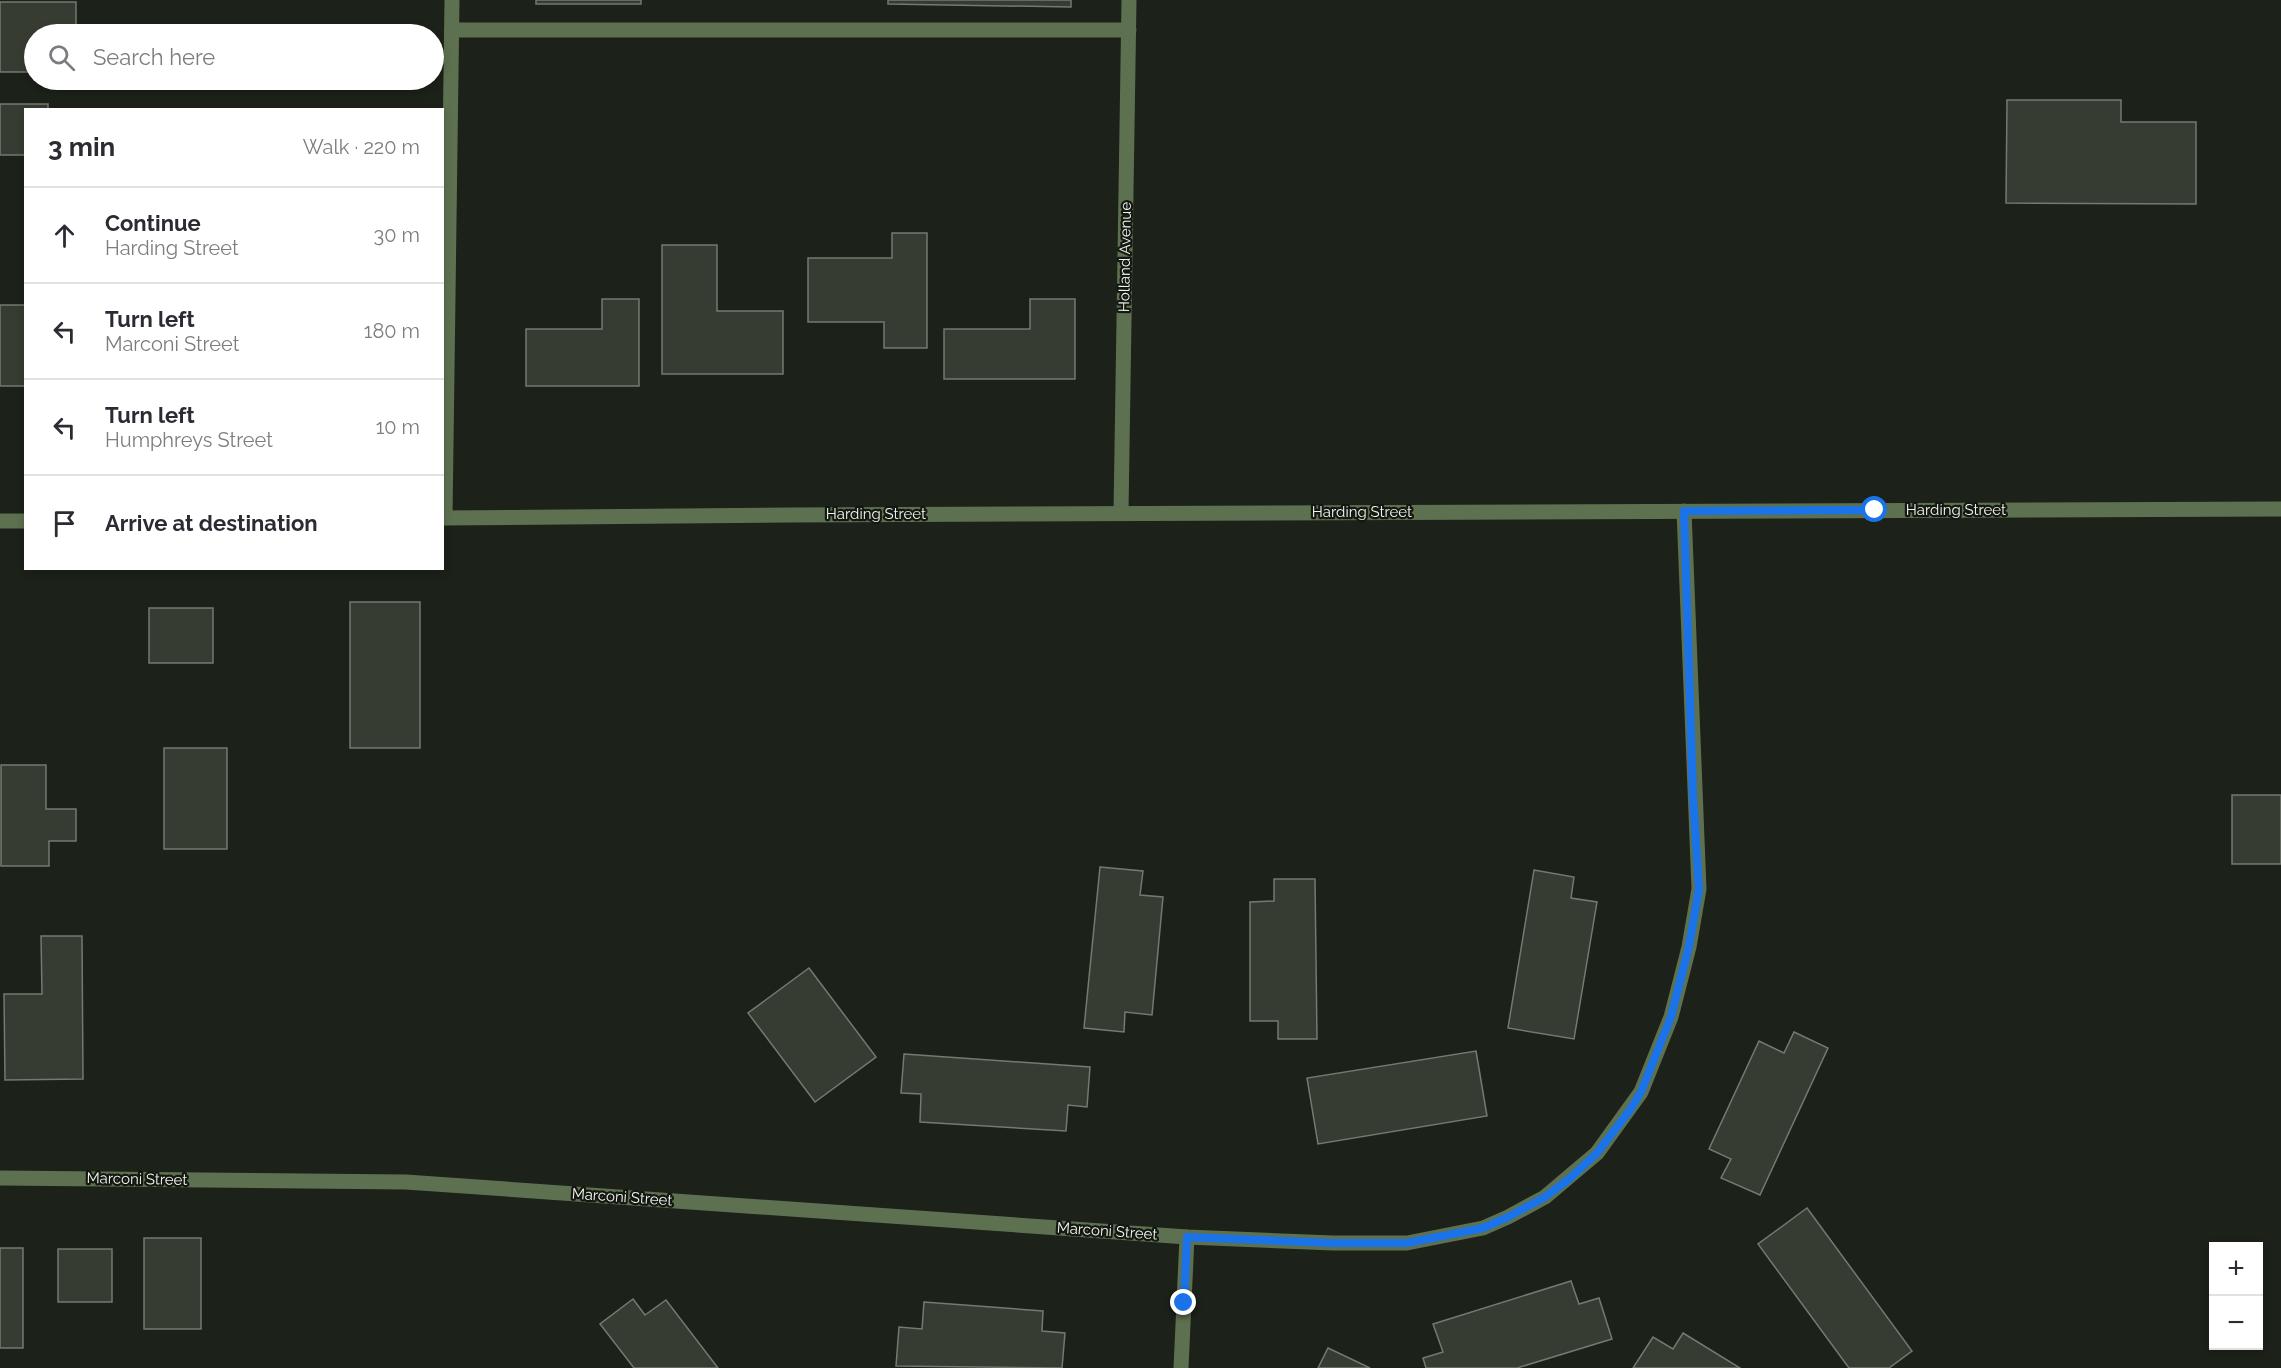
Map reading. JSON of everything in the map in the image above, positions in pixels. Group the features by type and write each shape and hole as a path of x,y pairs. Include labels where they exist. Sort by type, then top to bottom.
{"street":[{"path":"444,518 452,0"},
{"name":"Holland Avenue","path":"1121,513 1129,0"},
{"path":"452,30 1129,30"},
{"name":"Harding Street","path":"444,518 2281,509"},
{"name":"Marconi Street","path":"0,1178 406,1182 1187,1237 1333,1243 1407,1243 1483,1228 1545,1197 1597,1153 1641,1092 1671,1017 1689,946 1699,889 1693,796 1684,511"},
{"path":"0,521 24,521"},
{"path":"1181,1368 1187,1237"}],"building":[{"path":"536,0 641,0 641,4 536,4"},
{"path":"888,0 1071,0 1071,7 888,4"},
{"path":"0,2 76,2 76,24 24,24 24,72 0,72"},
{"path":"2007,100 2121,100 2121,122 2196,122 2196,204 2006,203"},
{"path":"0,104 48,104 48,108 24,108 24,155 0,155"},
{"path":"892,233 927,233 927,348 884,348 884,322 808,322 808,258 892,258"},
{"path":"662,245 717,245 717,311 783,311 783,374 662,374"},
{"path":"602,299 639,299 639,386 526,386 526,329 602,329"},
{"path":"1030,299 1075,299 1075,379 944,379 944,329 1030,329"},
{"path":"0,305 24,305 24,386 0,386"},
{"path":"350,602 420,602 420,748 350,748"},
{"path":"149,608 213,608 213,663 149,663"},
{"path":"164,748 227,748 227,849 164,849"},
{"path":"1,765 46,765 46,809 76,809 76,841 49,841 49,866 1,866"},
{"path":"2232,795 2281,795 2281,864 2232,864"},
{"path":"1100,867 1143,871 1140,895 1163,897 1152,1015 1125,1012 1124,1032 1084,1028"},
{"path":"1534,870 1574,877 1571,898 1597,902 1574,1039 1508,1028"},
{"path":"1274,879 1315,879 1317,1039 1278,1039 1278,1021 1250,1021 1250,902 1274,901"},
{"path":"41,936 82,936 83,1079 5,1080 4,994 42,994"},
{"path":"809,968 876,1057 815,1102 748,1013"},
{"path":"1794,1032 1828,1048 1760,1195 1721,1178 1731,1159 1709,1149 1759,1041 1784,1053"},
{"path":"1476,1051 1487,1116 1318,1144 1307,1078"},
{"path":"904,1054 1090,1067 1087,1107 1068,1105 1066,1131 920,1122 921,1094 901,1093"},
{"path":"1807,1208 1912,1351 1889,1368 1849,1368 1758,1244"},
{"path":"144,1238 201,1238 201,1329 144,1329"},
{"path":"0,1248 23,1248 23,1348 0,1348"},
{"path":"58,1249 112,1249 112,1302 58,1302"},
{"path":"1571,1281 1579,1304 1599,1298 1612,1339 1517,1368 1426,1368 1423,1358 1443,1352 1433,1324"},
{"path":"633,1299 645,1315 666,1300 718,1368 634,1368 600,1324"},
{"path":"924,1302 1043,1311 1042,1331 1065,1333 1062,1368 896,1366 899,1327 922,1329"},
{"path":"1683,1333 1740,1368 1633,1368 1653,1337 1673,1349"},
{"path":"1328,1348 1370,1368 1318,1368"}],"route":[{"path":"1184,1303 1187,1237 1333,1243 1407,1243 1454,1235 1483,1228 1545,1197 1597,1153 1641,1092 1671,1017 1689,946 1699,889 1693,796 1684,511 1875,510"}]}
